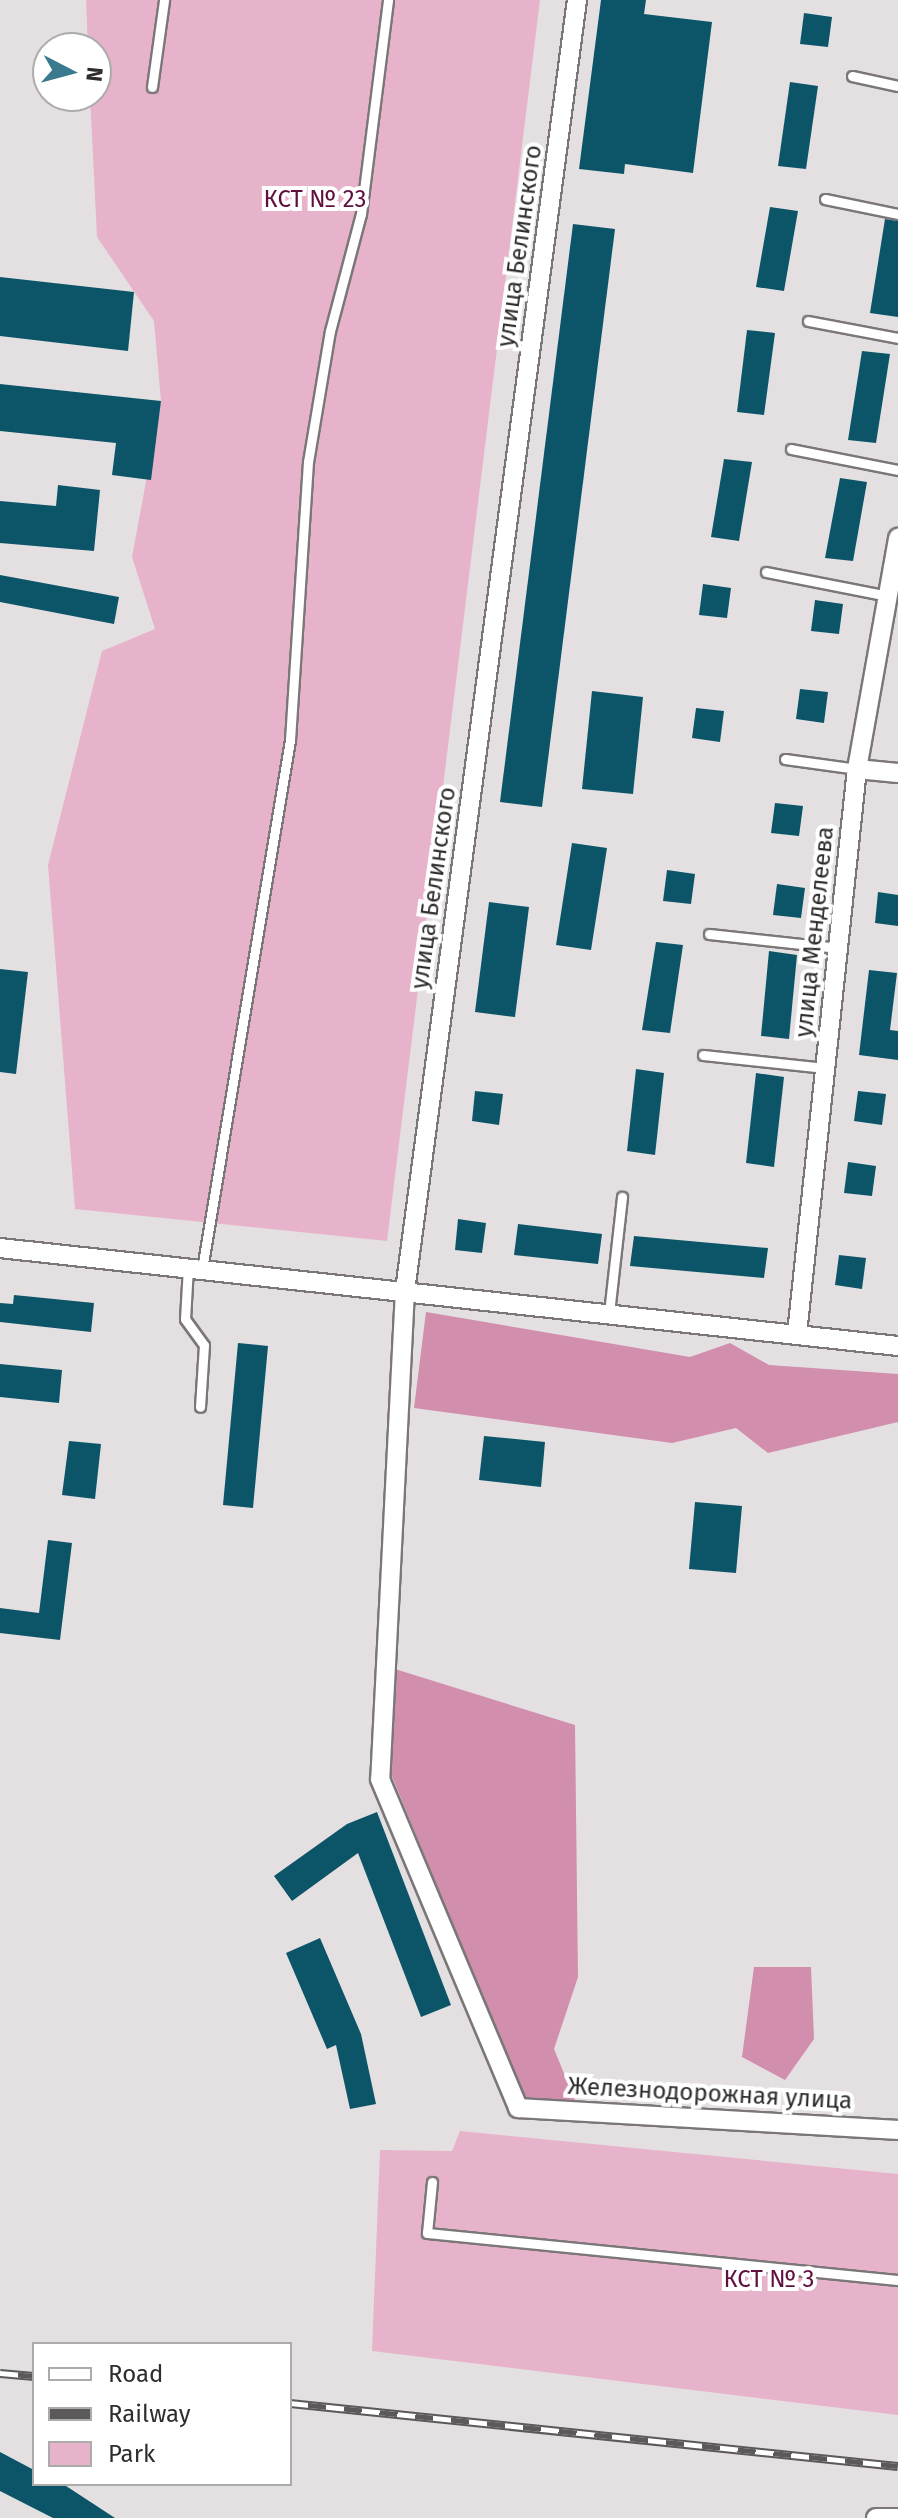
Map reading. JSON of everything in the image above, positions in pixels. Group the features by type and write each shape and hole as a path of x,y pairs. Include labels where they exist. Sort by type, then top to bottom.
{"street":[{"name":"улица Белинского","path":"518,2108 380,1779 405,1290 577,0"},
{"name":"улица Менделеева","path":"797,1334 857,769 898,538"},
{"path":"857,769 898,773"},
{"path":"0,1248 898,1346"},
{"name":"Железнодорожная улица","path":"518,2108 898,2130"},
{"path":"876,2518 898,2518"}],"lane":[{"path":"152,87 164,0"},
{"path":"200,1407 204,1345 185,1319 290,740 308,462 330,331 361,214 388,0"},
{"path":"852,76 898,86"},
{"path":"825,199 898,214"},
{"path":"808,321 898,338"},
{"path":"791,449 898,470"},
{"path":"766,572 888,596"},
{"path":"785,759 857,769"},
{"path":"709,934 838,948"},
{"path":"703,1055 825,1068"},
{"path":"609,1313 622,1197"},
{"path":"432,2182 427,2233 898,2280"}],"green space":[{"name":"КСТ № 23","path":"86,0 540,0 387,1241 75,1209 48,865 102,651 155,629 132,557 161,401 154,321 97,237 91,112 112,112 112,32 87,32"},
{"name":"КСТ № 3","path":"460,2131 898,2174 898,2415 372,2351 380,2150 452,2151"}],"shaded area":[{"path":"426,1312 690,1357 730,1343 769,1365 898,1374 898,1422 768,1453 736,1428 672,1443 414,1408"},
{"path":"395,1669 575,1725 578,1977 554,2049 575,2100 524,2099 391,1774"},
{"path":"754,1967 811,1967 814,2039 785,2080 742,2057"}],"building":[{"path":"601,0 646,0 644,14 712,22 693,173 625,164 624,174 579,169"},
{"path":"804,13 832,17 828,47 800,44"},
{"path":"790,82 818,86 806,169 778,166"},
{"path":"770,207 798,211 784,291 756,287"},
{"path":"885,219 898,221 898,317 870,313"},
{"path":"573,224 615,229 542,807 500,802"},
{"path":"0,277 134,292 128,351 0,336"},
{"path":"747,330 775,333 764,415 737,412"},
{"path":"862,351 890,354 876,443 848,440"},
{"path":"0,384 161,401 151,480 112,475 116,443 0,431"},
{"path":"724,459 752,462 739,541 711,537"},
{"path":"840,478 867,482 853,561 825,558"},
{"path":"58,485 100,490 94,551 0,543 0,501 56,506"},
{"path":"0,575 119,597 114,624 0,602"},
{"path":"703,584 731,588 727,618 699,615"},
{"path":"815,600 843,604 839,634 811,631"},
{"path":"800,689 828,692 824,723 796,719"},
{"path":"592,691 643,697 633,794 582,789"},
{"path":"696,708 724,711 720,742 692,738"},
{"path":"775,803 803,806 799,836 771,833"},
{"path":"572,843 607,848 591,950 556,945"},
{"path":"667,870 695,874 691,904 663,901"},
{"path":"777,884 805,888 801,918 773,915"},
{"path":"878,892 898,895 898,926 875,923"},
{"path":"489,902 529,907 515,1017 475,1012"},
{"path":"656,942 683,945 670,1033 642,1030"},
{"path":"769,951 797,955 789,1039 761,1036"},
{"path":"0,969 28,972 16,1074 0,1072"},
{"path":"869,970 897,973 890,1030 898,1031 898,1060 859,1055"},
{"path":"636,1069 664,1073 655,1155 627,1151"},
{"path":"756,1073 784,1077 774,1167 746,1163"},
{"path":"475,1091 503,1094 499,1125 472,1121"},
{"path":"858,1091 886,1094 882,1125 854,1121"},
{"path":"848,1162 876,1166 872,1196 844,1193"},
{"path":"458,1219 486,1223 482,1253 455,1250"},
{"path":"518,1224 602,1234 598,1264 514,1255"},
{"path":"634,1236 768,1248 764,1278 630,1266"},
{"path":"839,1255 866,1258 862,1289 835,1285"},
{"path":"14,1295 94,1303 91,1332 0,1322 0,1303 13,1304"},
{"path":"238,1343 268,1346 253,1508 223,1505"},
{"path":"0,1364 62,1370 59,1403 0,1397"},
{"path":"484,1436 545,1442 541,1487 479,1480"},
{"path":"69,1441 101,1444 95,1499 62,1495"},
{"path":"695,1502 742,1506 736,1573 689,1569"},
{"path":"48,1540 72,1543 60,1640 0,1633 0,1608 39,1613"},
{"path":"377,1812 451,2005 421,2017 358,1853 292,1901 274,1876 347,1824"},
{"path":"320,1938 361,2034 376,2104 350,2109 336,2045 327,2049 286,1953"},
{"path":"0,2452 32,2469 32,2486 66,2486 115,2518 53,2518 0,2491"}],"railway":[{"path":"0,2373 32,2376"},
{"path":"292,2403 898,2466"}]}
